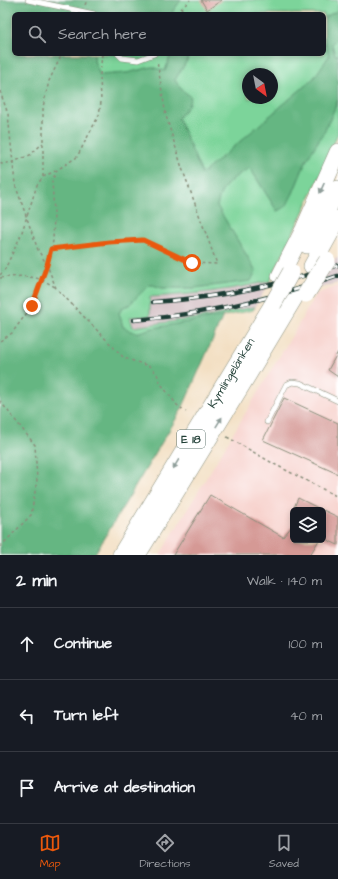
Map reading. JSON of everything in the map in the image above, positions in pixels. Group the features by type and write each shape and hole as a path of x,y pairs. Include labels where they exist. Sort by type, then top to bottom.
{"highway":[{"path":"286,274 338,152"},
{"name":"Kymlingelänken","path":"121,555 262,324 286,274 325,214 338,189"},
{"name":"Kymlingelänken","path":"137,555 241,386 300,296 319,264 338,219"},
{"path":"319,264 338,243"}],"lane":[{"path":"28,0 85,12"},
{"path":"120,56 122,58 138,60 149,56"},
{"path":"267,422 286,385 292,382 300,383 338,401"}],"path":[{"path":"178,12 190,0"},
{"path":"43,177 43,107 49,81 61,56"},
{"path":"0,274 5,269 21,235 37,185 43,177 57,170 77,156 99,114 101,102 100,75 102,56"},
{"path":"51,249 109,242 143,240 192,263 217,264 182,168 166,116 157,62"},
{"path":"0,91 8,114 16,184 38,250 47,265 56,288"},
{"path":"0,163 13,162 30,155 43,143"},
{"path":"0,341 12,333 32,306 47,265 53,241 54,213 52,182 57,170"},
{"path":"0,278 32,278 42,280 56,288 124,358 151,367 157,374 161,384 177,405 186,412"},
{"path":"0,401 35,445 37,480 31,515 0,547"},
{"path":"227,437 276,465 338,497"}],"shaded area":[{"path":"338,258 338,283 317,289 335,259"},
{"path":"270,281 255,307 191,319 133,327 130,317 150,316 150,297 181,295 246,286"},
{"path":"338,286 338,555 160,555 316,294"}],"green space":[{"path":"0,0 181,0 172,12 12,12 12,56 94,56 94,61 100,75 127,73 152,67 165,71 170,56 190,56 175,80 180,88 191,97 188,106 178,118 202,174 313,79 329,56 326,45 326,17 338,10 338,36 332,44 335,55 338,55 338,100 325,130 306,161 287,205 277,211 250,168 230,181 219,198 217,206 256,271 251,281 194,288 162,288 149,285 129,305 123,307 119,313 123,327 136,333 153,328 223,316 182,409 94,555 0,555"},
{"path":"181,0 338,0 338,10 326,17 326,12 172,12"},
{"path":"338,36 338,55 335,55 332,44"},
{"path":"326,45 329,56 313,79 202,174 178,118 188,106 191,97 180,88 175,80 190,56 326,56"},
{"path":"94,56 170,56 165,71 152,67 127,73 100,75 94,61"},
{"path":"338,100 338,133 323,170 270,281 210,292 150,297 150,316 130,317 133,327 212,316 255,307 253,310 165,326 136,333 123,327 119,313 123,307 129,305 149,285 162,288 194,288 218,285 256,271 217,206 221,193 230,181 250,168 277,211 283,208 293,193 306,161 325,130"}],"building":[{"path":"201,0 222,0 207,10"},
{"path":"338,352 338,377 328,370"},
{"path":"284,398 338,423 338,474 263,440"},
{"path":"210,495 283,537 290,529 290,543 317,543 310,555 173,555"},
{"path":"298,498 316,507 294,507"},
{"path":"326,511 338,517 338,545 326,539"}],"railway":[{"path":"153,302 247,290 293,279 338,265"},
{"path":"134,320 160,318 237,305 288,292 338,276"}],"route":[{"path":"32,306 47,265 51,249 109,242 143,240 192,263"}]}
